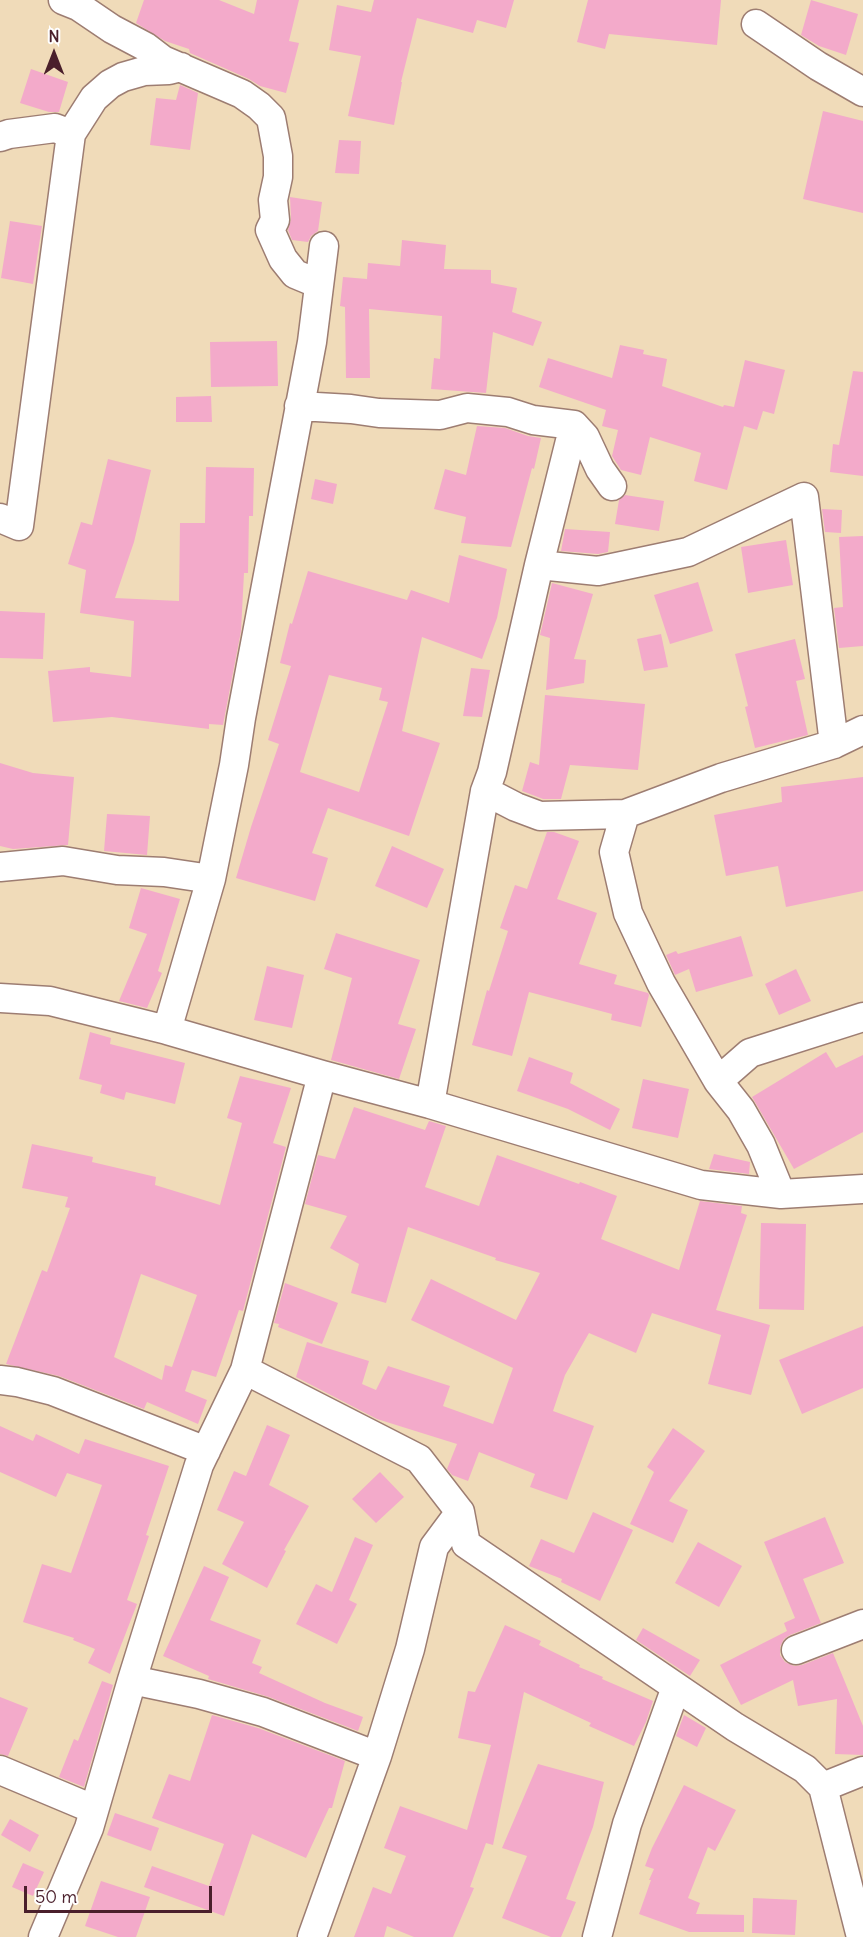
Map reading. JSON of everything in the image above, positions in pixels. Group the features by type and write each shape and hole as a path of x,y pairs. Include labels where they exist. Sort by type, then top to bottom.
{"street":[{"path":"63,0 78,6 111,29 146,47 163,60 242,94 271,118 278,156 278,177 273,200 275,220 270,230 282,259 295,274 319,284"},
{"path":"756,24 818,66 863,92"},
{"path":"0,518 19,526 71,134 94,98 110,84 123,77 144,71 181,67"},
{"path":"0,137 55,128 71,134"},
{"path":"167,1030 211,879 234,765 312,342 324,246"},
{"path":"299,406 430,415 440,415 467,408 508,412 533,420 574,425 585,437 600,469 612,486"},
{"path":"430,1104 485,791 492,772 574,425"},
{"path":"539,566 598,571 688,552 804,497 834,744"},
{"path":"485,791 540,816 625,814 721,778 834,744 863,730"},
{"path":"625,814 614,852 628,913 662,983 718,1081 741,1110 762,1145 781,1194"},
{"path":"0,867 63,861 117,870 164,872 211,879"},
{"path":"0,998 51,1001 167,1030 430,1104 701,1185 781,1194 863,1189"},
{"path":"718,1081 750,1053 863,1017"},
{"path":"43,1937 89,1828 132,1680 200,1466 245,1370 321,1075"},
{"path":"245,1370 419,1459 460,1512 466,1545 735,1727 805,1769 823,1787 861,1937"},
{"path":"0,1380 52,1391 206,1451"},
{"path":"312,1937 377,1756 410,1649 434,1547 460,1512"},
{"path":"796,1650 863,1624"},
{"path":"132,1680 199,1694 263,1712 377,1756"},
{"path":"597,1937 627,1824 676,1687"},
{"path":"0,1770 93,1809"},
{"path":"823,1787 863,1771"}],"building":[{"path":"144,0 219,0 254,14 257,0 299,0 289,41 299,43 286,93 260,86 190,53 189,49 165,41 136,23"},
{"path":"374,0 514,0 506,28 477,20 473,33 417,18 401,82 394,125 348,116 361,56 329,50 337,5 371,12"},
{"path":"588,0 721,0 717,45 609,34 605,49 577,42"},
{"path":"811,0 858,14 846,55 819,46 801,35"},
{"path":"31,69 68,82 59,112 49,112 20,103"},
{"path":"180,85 198,93 190,150 150,145 156,98 176,100"},
{"path":"823,111 863,121 863,213 803,199"},
{"path":"339,140 361,141 359,174 335,173"},
{"path":"290,197 322,202 318,231 311,236 308,242 292,240 288,230 291,219"},
{"path":"10,221 42,226 33,284 1,278"},
{"path":"402,240 446,245 444,269 491,270 491,283 517,288 512,312 542,322 533,346 493,332 486,393 431,389 434,358 440,359 442,316 369,309 370,378 346,378 345,307 340,306 343,277 367,279 368,263 400,266"},
{"path":"277,341 278,386 211,387 210,342"},
{"path":"620,345 644,350 643,354 667,359 662,386 723,407 724,405 734,407 745,360 785,370 774,414 763,411 757,430 744,426 727,490 694,481 701,453 650,437 641,475 621,470 612,456 618,430 602,426 606,410 539,387 548,358 612,378"},
{"path":"853,371 863,372 863,476 830,472 833,444 839,445"},
{"path":"211,396 212,422 176,422 176,397"},
{"path":"477,426 505,428 541,438 511,547 461,543 466,517 434,509 445,469 466,475"},
{"path":"108,459 151,470 134,542 115,598 179,601 180,523 205,523 206,467 254,468 253,516 249,516 248,573 244,573 241,631 223,725 209,724 209,729 112,717 53,722 48,671 90,667 90,672 131,677 134,621 80,613 86,570 68,564 81,522 92,525"},
{"path":"315,479 337,484 333,504 311,499"},
{"path":"625,495 664,501 659,531 615,524 619,500"},
{"path":"822,509 842,510 841,533 825,532"},
{"path":"565,529 610,532 608,552 598,554 561,551"},
{"path":"863,536 863,646 839,648 834,608 843,607 839,537"},
{"path":"786,540 793,585 748,593 741,547"},
{"path":"459,555 507,569 497,618 482,659 422,637 402,731 440,743 409,836 328,808 312,853 328,858 315,901 236,878 279,744 268,740 291,666 280,663 290,623 292,624 308,571 407,600 411,590 449,603","holes":["329,675 382,688 379,700 388,702 359,792 300,772"]},
{"path":"698,582 713,631 670,644 654,595"},
{"path":"552,583 593,594 574,659 586,660 584,683 546,690 550,638 540,635"},
{"path":"0,611 45,613 43,659 0,658"},
{"path":"661,634 668,667 644,671 637,639"},
{"path":"795,639 805,679 796,681 808,735 755,748 745,707 748,706 735,654"},
{"path":"471,668 490,670 482,717 463,716"},
{"path":"545,695 645,704 638,770 570,765 561,799 543,799 522,791 530,762 539,765"},
{"path":"0,763 33,773 74,777 68,845 13,849 0,846"},
{"path":"863,777 863,891 786,907 778,866 726,876 714,815 782,802 781,787"},
{"path":"107,814 150,816 147,855 104,851"},
{"path":"547,832 554,832 579,841 557,899 597,913 579,964 617,975 614,984 649,995 641,1027 611,1020 612,1014 529,992 512,1056 472,1045 487,990 489,991 508,931 500,928 515,885 527,889"},
{"path":"392,846 444,869 427,908 375,886"},
{"path":"141,888 180,899 158,971 162,973 147,1008 119,1001 147,934 129,928"},
{"path":"336,933 420,960 398,1024 416,1029 399,1079 331,1060 352,978 324,969"},
{"path":"741,936 753,976 696,992 689,969 675,975 666,955 676,951 678,954"},
{"path":"267,966 304,975 292,1028 254,1020"},
{"path":"796,969 811,1001 779,1015 765,984"},
{"path":"90,1032 111,1038 110,1044 185,1063 175,1104 126,1092 124,1100 100,1093 102,1085 79,1079"},
{"path":"826,1052 836,1068 863,1055 863,1132 794,1169 752,1097"},
{"path":"529,1057 573,1073 570,1083 620,1109 610,1130 568,1109 517,1091"},
{"path":"240,1076 291,1088 273,1143 286,1147 243,1311 239,1310 216,1377 192,1370 185,1391 207,1400 198,1424 147,1402 144,1409 59,1376 6,1364 42,1270 47,1272 70,1208 65,1207 68,1197 22,1188 32,1144 93,1157 92,1162 156,1177 155,1185 220,1205 242,1123 227,1118","holes":["141,1274 197,1295 172,1367 165,1365 162,1380 114,1357"]},
{"path":"643,1079 689,1089 678,1138 632,1128"},
{"path":"354,1107 425,1130 429,1121 446,1126 425,1187 479,1206 497,1155 579,1184 580,1182 617,1196 601,1239 679,1270 700,1201 742,1206 741,1213 747,1215 716,1310 770,1325 751,1395 708,1384 721,1335 652,1313 636,1353 589,1333 565,1375 553,1411 594,1426 567,1500 530,1487 535,1474 479,1452 468,1481 452,1475 447,1469 457,1444 377,1419 296,1377 307,1342 369,1361 362,1384 376,1390 388,1366 450,1386 443,1406 493,1424 513,1368 411,1320 431,1279 516,1320 540,1273 495,1260 496,1258 408,1227 386,1303 351,1293 359,1264 330,1248 347,1216 305,1204 318,1155 335,1159"},
{"path":"714,1154 750,1162 749,1174 709,1169"},
{"path":"761,1223 806,1224 804,1310 759,1309"},
{"path":"285,1283 338,1303 322,1344 278,1327 279,1324 274,1323"},
{"path":"863,1326 863,1388 802,1414 779,1360"},
{"path":"267,1425 290,1435 269,1485 309,1506 284,1550 286,1551 267,1588 222,1564 244,1522 217,1510 234,1471 246,1476"},
{"path":"0,1426 33,1441 36,1434 79,1454 85,1439 169,1466 146,1535 149,1536 127,1600 137,1604 110,1674 88,1663 95,1649 73,1640 74,1638 23,1622 42,1564 71,1573 102,1485 67,1473 56,1497 0,1472"},
{"path":"673,1428 705,1451 669,1501 688,1510 673,1543 630,1524 654,1472 647,1467"},
{"path":"380,1472 404,1497 376,1523 352,1499"},
{"path":"593,1512 633,1530 600,1601 561,1582 562,1579 529,1566 541,1539 574,1553"},
{"path":"825,1517 844,1563 803,1579 821,1623 784,1639 780,1647 780,1655 785,1662 794,1666 833,1653 863,1726 863,1755 835,1754 837,1699 798,1706 793,1680 741,1705 720,1665 787,1631 784,1623 795,1618 764,1542"},
{"path":"355,1537 373,1545 349,1600 357,1604 337,1644 296,1624 316,1584 332,1592"},
{"path":"698,1542 742,1566 719,1607 675,1583"},
{"path":"204,1566 229,1577 210,1620 261,1640 252,1663 262,1667 259,1673 325,1703 363,1717 358,1731 269,1697 208,1679 209,1676 163,1656"},
{"path":"505,1625 541,1641 539,1645 603,1677 602,1679 653,1701 646,1722 634,1746 589,1726 591,1723 524,1692 493,1845 486,1843 470,1887 474,1888 453,1937 414,1937 387,1926 384,1937 354,1937 373,1887 391,1894 406,1856 384,1848 400,1806 467,1830 491,1745 458,1738 468,1691 475,1692"},
{"path":"643,1628 700,1660 690,1676 636,1640"},
{"path":"102,1681 113,1685 84,1787 59,1777 74,1739 78,1741"},
{"path":"0,1697 28,1708 8,1756 0,1754"},
{"path":"212,1715 258,1728 345,1761 332,1808 329,1808 306,1858 252,1834 224,1916 144,1887 152,1866 209,1886 224,1844 152,1818 169,1774 190,1781"},
{"path":"684,1715 706,1728 697,1747 676,1736"},
{"path":"538,1764 604,1782 593,1827 566,1899 576,1902 561,1937 551,1937 502,1918 527,1856 502,1848"},
{"path":"684,1785 736,1810 715,1851 708,1847 688,1898 700,1903 696,1914 744,1915 744,1932 689,1932 639,1914 654,1869 645,1866"},
{"path":"115,1813 159,1828 151,1851 107,1835"},
{"path":"10,1819 39,1835 30,1852 1,1835"},
{"path":"23,1863 44,1872 33,1896 12,1887"},
{"path":"101,1881 150,1897 136,1937 118,1937 85,1926"},
{"path":"753,1898 797,1900 795,1935 752,1933"}]}
